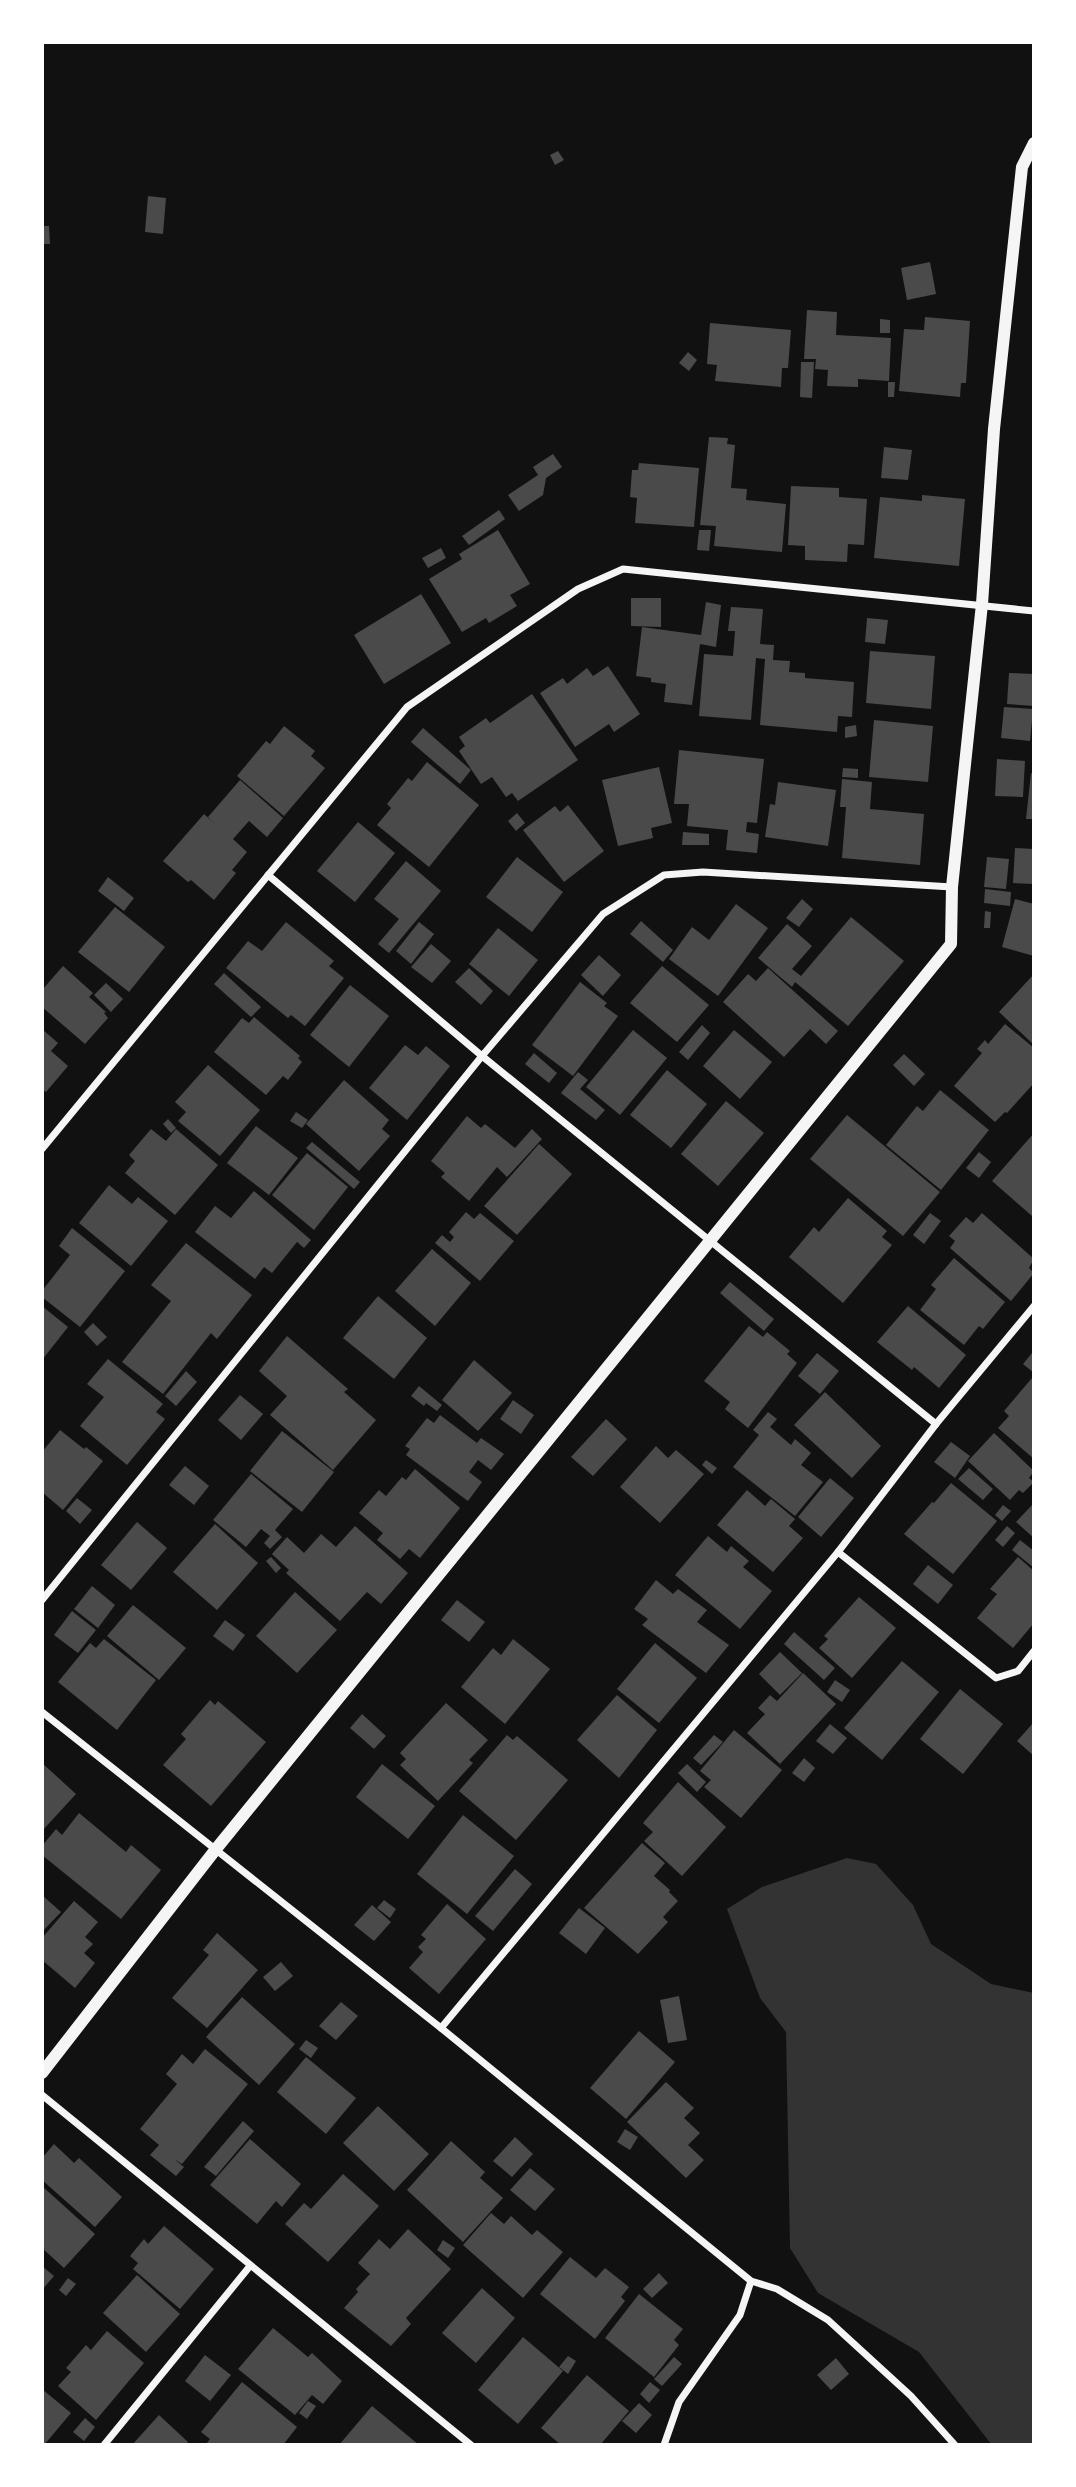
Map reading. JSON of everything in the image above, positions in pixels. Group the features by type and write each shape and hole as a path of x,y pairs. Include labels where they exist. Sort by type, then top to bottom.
{"street":[{"path":"42,2073 216,1849 951,944 952,887 982,604 994,429 1022,167 1034,143"},
{"path":"42,1149 407,707 578,589 623,569 1034,611"},
{"path":"42,1600 482,1056 603,914 664,875 703,872 952,887"},
{"path":"268,875 482,1056 936,1424"},
{"path":"441,2028 838,1552 936,1424 1034,1306"},
{"path":"838,1552 996,1678 1018,1671 1034,1651"},
{"path":"42,1712 441,2028 751,2281 777,2289 828,2319 911,2396 955,2445"},
{"path":"42,2095 470,2445"},
{"path":"104,2445 250,2266"},
{"path":"664,2445 679,2402 740,2315 751,2281"}],"shaded area":[{"path":"847,1858 876,1864 913,1905 931,1944 991,1984 1034,1993 1034,2445 992,2445 919,2352 818,2293 790,2248 786,2032 760,1998 727,1909 762,1887"}],"building":[{"path":"558,151 564,160 555,165 550,155"},
{"path":"148,196 166,198 163,234 145,232"},
{"path":"42,226 49,226 50,244 42,244"},
{"path":"930,262 936,294 907,300 901,268"},
{"path":"807,310 837,312 836,335 891,338 889,381 858,379 858,387 827,386 828,370 815,369 816,359 804,359"},
{"path":"925,317 970,321 966,383 961,383 960,397 899,391 904,329 924,330"},
{"path":"880,319 890,320 890,333 880,333"},
{"path":"710,323 791,330 788,368 782,368 781,387 715,381 717,365 707,364"},
{"path":"688,352 697,360 689,371 679,363"},
{"path":"801,362 814,362 812,398 800,397"},
{"path":"888,382 895,382 894,397 888,397"},
{"path":"709,437 728,438 727,444 735,445 731,488 747,489 746,500 786,504 782,552 714,546 716,526 700,525"},
{"path":"884,447 912,450 908,480 881,478"},
{"path":"553,454 562,467 546,478 543,495 519,511 508,495 538,475 533,467"},
{"path":"639,463 699,468 694,527 635,523 637,498 630,497 632,470 638,470"},
{"path":"791,486 839,488 839,497 867,499 864,545 848,544 847,562 805,560 805,546 788,545"},
{"path":"922,495 965,499 959,566 874,558 880,497 922,501"},
{"path":"499,510 505,519 469,545 462,536"},
{"path":"498,530 530,584 510,595 517,606 489,623 486,618 462,632 429,579 462,559 459,554"},
{"path":"699,530 711,530 709,551 697,550"},
{"path":"441,548 446,558 428,568 422,558"},
{"path":"421,594 451,643 384,684 354,635"},
{"path":"631,598 661,598 661,627 631,626"},
{"path":"706,602 721,605 716,647 700,644 692,705 664,702 666,684 636,676 642,627 701,635"},
{"path":"731,607 763,609 760,644 774,645 773,660 790,661 789,672 805,673 805,678 854,682 852,717 838,716 837,732 760,725 765,659 756,658 751,720 699,716 704,654 733,656 735,631 728,631"},
{"path":"867,618 888,620 885,644 865,642"},
{"path":"870,651 935,656 931,709 866,703"},
{"path":"608,666 640,714 614,732 609,724 575,747 540,693 563,678 567,684 587,668 593,676"},
{"path":"1009,673 1034,674 1034,706 1007,704"},
{"path":"532,694 578,760 518,801 512,793 506,797 492,777 481,784 459,751 465,746 459,737 486,718 490,723"},
{"path":"1004,707 1033,709 1030,741 1001,738"},
{"path":"874,720 933,726 928,782 869,777"},
{"path":"856,725 857,736 845,738 845,727"},
{"path":"284,726 315,751 311,756 325,768 284,816 237,776 266,741 270,744"},
{"path":"423,728 471,770 460,784 411,742"},
{"path":"679,750 764,759 757,823 747,822 746,832 759,834 757,853 726,850 728,830 687,826 689,804 674,804"},
{"path":"997,759 1025,761 1023,797 995,796"},
{"path":"427,762 479,805 429,867 377,825 391,808 387,804 408,778 412,781"},
{"path":"659,767 672,823 651,828 653,838 618,846 602,780"},
{"path":"843,768 858,769 858,778 842,777"},
{"path":"1031,773 1034,774 1034,819 1026,819"},
{"path":"842,779 872,782 870,809 924,814 920,865 842,858 846,807 840,807"},
{"path":"240,780 283,818 267,837 249,821 233,839 247,852 232,870 236,873 214,900 163,861 204,814 215,824 208,817"},
{"path":"778,782 836,790 828,846 765,837 770,804 775,805"},
{"path":"568,805 604,851 564,882 523,830 555,806 560,812"},
{"path":"517,813 525,823 516,831 508,821"},
{"path":"358,822 395,853 355,902 317,871"},
{"path":"683,832 709,834 709,845 682,845"},
{"path":"1015,848 1034,849 1034,884 1013,883"},
{"path":"517,857 563,892 532,932 486,897"},
{"path":"987,857 1009,859 1006,889 984,887"},
{"path":"406,861 441,891 389,953 378,944 399,919 374,899"},
{"path":"108,877 134,898 124,911 98,891"},
{"path":"985,889 1011,892 1010,906 984,903"},
{"path":"802,899 813,909 799,927 786,918"},
{"path":"1015,899 1034,904 1034,956 1002,947"},
{"path":"736,904 768,928 718,996 669,959 692,927 709,940"},
{"path":"115,907 165,947 129,992 78,952"},
{"path":"985,911 991,912 990,928 984,928"},
{"path":"851,917 904,961 848,1026 795,982 792,987 758,958 787,924 812,946 792,969 801,976"},
{"path":"641,921 673,950 663,962 630,934"},
{"path":"286,922 334,961 329,966 344,978 305,1026 291,1015 288,1018 226,968 248,941 262,951"},
{"path":"419,922 434,934 411,964 396,951"},
{"path":"498,928 538,960 509,996 469,964"},
{"path":"431,944 451,961 432,983 411,967"},
{"path":"599,955 621,975 603,996 581,975"},
{"path":"63,966 93,993 89,997 106,1012 104,1013 108,1018 85,1044 42,1007 42,990"},
{"path":"662,966 709,1005 677,1042 630,1003"},
{"path":"469,968 493,991 481,1005 455,982"},
{"path":"768,968 838,1031 826,1044 810,1029 784,1057 723,1002 748,974 756,981"},
{"path":"224,973 261,1007 251,1017 214,984"},
{"path":"1034,974 1034,1045 999,1012"},
{"path":"580,982 607,1003 604,1006 618,1016 573,1076 532,1045"},
{"path":"106,983 123,999 111,1012 94,995"},
{"path":"350,985 389,1016 349,1067 310,1035"},
{"path":"254,1017 300,1056 298,1058 302,1062 288,1080 283,1076 266,1095 214,1052 242,1018 249,1023"},
{"path":"1005,1024 1034,1048 1034,1083 1007,1113 995,1122 954,1086 982,1053 977,1049 985,1040 988,1044"},
{"path":"702,1025 710,1033 688,1060 679,1052"},
{"path":"42,1029 58,1043 51,1051 68,1066 46,1092 42,1089"},
{"path":"633,1030 667,1058 620,1115 586,1087"},
{"path":"734,1030 772,1062 740,1099 703,1066"},
{"path":"405,1045 418,1055 426,1046 450,1066 407,1120 369,1088"},
{"path":"534,1053 557,1073 549,1083 525,1064"},
{"path":"904,1054 925,1074 914,1086 893,1065"},
{"path":"208,1065 260,1110 220,1156 178,1121 186,1112 175,1102"},
{"path":"667,1070 707,1104 671,1148 630,1115"},
{"path":"578,1072 588,1080 580,1089 605,1110 596,1120 561,1093"},
{"path":"344,1080 389,1120 382,1129 390,1136 359,1171 306,1124"},
{"path":"940,1090 989,1130 941,1190 886,1145 917,1106 923,1111"},
{"path":"726,1101 764,1133 718,1186 681,1154"},
{"path":"296,1112 308,1120 302,1128 290,1121"},
{"path":"847,1115 940,1192 903,1236 810,1159"},
{"path":"467,1116 481,1128 485,1124 515,1148 532,1129 542,1139 507,1177 497,1167 469,1201 441,1177 445,1173 431,1161"},
{"path":"168,1119 176,1128 171,1133 163,1124"},
{"path":"256,1126 298,1158 269,1195 227,1163"},
{"path":"151,1129 166,1141 176,1129 218,1165 175,1215 125,1173 135,1161 129,1155"},
{"path":"1034,1133 1034,1215 1032,1216 992,1181"},
{"path":"312,1142 360,1182 354,1189 306,1148"},
{"path":"539,1144 572,1174 517,1235 484,1206"},
{"path":"979,1152 991,1162 979,1178 966,1168"},
{"path":"307,1153 348,1187 314,1230 272,1195"},
{"path":"109,1185 132,1204 138,1197 168,1221 131,1266 79,1223"},
{"path":"254,1191 311,1240 304,1248 297,1242 272,1273 264,1267 255,1279 195,1232 215,1206 231,1218"},
{"path":"848,1198 887,1231 882,1237 892,1245 843,1303 789,1257 814,1227 819,1232"},
{"path":"466,1212 474,1219 480,1213 514,1241 480,1281 435,1243 442,1235 450,1242 454,1237 449,1232"},
{"path":"930,1213 941,1221 924,1244 913,1235"},
{"path":"982,1213 1034,1259 1029,1268 1034,1273 1011,1301 950,1248 955,1241 949,1236 966,1217 973,1223"},
{"path":"72,1228 125,1271 80,1327 42,1297 42,1291 70,1255 59,1246"},
{"path":"186,1243 252,1295 217,1339 211,1333 163,1394 122,1362 171,1301 151,1285"},
{"path":"432,1249 471,1283 435,1326 395,1291"},
{"path":"954,1258 1005,1302 983,1329 979,1326 964,1345 920,1310 936,1289 931,1285"},
{"path":"730,1282 774,1319 764,1331 720,1293"},
{"path":"378,1296 427,1338 394,1379 343,1338"},
{"path":"42,1306 68,1327 42,1360"},
{"path":"908,1306 966,1355 939,1388 877,1342"},
{"path":"93,1323 107,1337 97,1346 84,1332"},
{"path":"749,1326 763,1337 767,1332 790,1351 787,1354 797,1363 748,1428 725,1409 730,1402 704,1381"},
{"path":"287,1336 348,1389 344,1392 376,1420 333,1470 270,1415 287,1396 259,1371"},
{"path":"817,1353 839,1371 820,1394 798,1376"},
{"path":"1032,1353 1034,1355 1034,1373 1023,1364"},
{"path":"108,1359 163,1404 156,1412 165,1419 127,1465 80,1426 104,1397 87,1384"},
{"path":"474,1360 512,1393 478,1431 442,1400"},
{"path":"186,1371 197,1382 176,1406 165,1396"},
{"path":"1032,1378 1034,1459 998,1428 1009,1416 1004,1411"},
{"path":"419,1386 442,1405 437,1411 426,1403 424,1406 411,1396"},
{"path":"825,1392 881,1446 852,1478 794,1425"},
{"path":"240,1395 263,1414 241,1440 218,1420"},
{"path":"513,1400 534,1415 521,1434 500,1419"},
{"path":"768,1412 777,1419 770,1427 791,1445 795,1439 811,1453 801,1465 823,1482 795,1516 733,1467 759,1435 753,1430"},
{"path":"440,1415 477,1443 481,1438 504,1454 491,1470 478,1460 469,1472 482,1482 468,1501 406,1455 410,1449 405,1446 427,1418 434,1423"},
{"path":"606,1419 627,1439 593,1476 571,1457"},
{"path":"60,1430 103,1461 63,1510 42,1492 42,1452"},
{"path":"282,1431 334,1472 302,1512 250,1471"},
{"path":"994,1433 1034,1471 1029,1478 1034,1482 1023,1493 1019,1490 1010,1500 968,1461"},
{"path":"951,1442 970,1456 955,1478 934,1462"},
{"path":"656,1446 668,1458 676,1450 704,1474 660,1523 620,1487"},
{"path":"706,1460 717,1468 712,1474 702,1465"},
{"path":"185,1466 209,1486 194,1505 169,1485"},
{"path":"969,1468 993,1489 983,1500 958,1479"},
{"path":"415,1469 460,1508 420,1558 409,1549 400,1559 377,1540 383,1533 359,1513 379,1490 386,1496 402,1477 406,1480"},
{"path":"251,1474 293,1509 275,1530 282,1537 270,1549 264,1543 270,1536 261,1529 246,1547 213,1520"},
{"path":"830,1478 854,1498 821,1537 798,1517"},
{"path":"951,1483 997,1521 953,1574 904,1534"},
{"path":"747,1490 765,1506 771,1499 795,1519 789,1526 803,1538 773,1572 717,1525"},
{"path":"77,1498 92,1510 80,1524 66,1511"},
{"path":"1034,1503 1034,1538 1016,1522"},
{"path":"1003,1505 1011,1511 1002,1521 995,1515"},
{"path":"137,1522 167,1548 131,1590 101,1565"},
{"path":"215,1524 258,1563 217,1610 173,1572"},
{"path":"355,1526 408,1573 381,1604 367,1592 340,1621 286,1573 289,1570 272,1554 287,1537 304,1553 321,1534 336,1547"},
{"path":"1007,1526 1015,1533 1003,1547 995,1540"},
{"path":"708,1536 727,1552 731,1546 749,1561 743,1567 772,1591 740,1629 675,1575"},
{"path":"1020,1540 1034,1551 1034,1568 1012,1550"},
{"path":"271,1557 281,1568 276,1573 266,1561"},
{"path":"1018,1557 1034,1571 1034,1623 1013,1648 977,1618 997,1594 990,1589"},
{"path":"928,1565 953,1585 938,1604 913,1584"},
{"path":"656,1580 673,1594 678,1589 707,1610 697,1622 729,1645 706,1673 642,1625 648,1619 634,1609"},
{"path":"92,1586 115,1605 98,1628 74,1609"},
{"path":"295,1592 337,1630 297,1673 256,1636"},
{"path":"859,1597 896,1628 852,1678 819,1648 828,1639 824,1636"},
{"path":"457,1600 485,1622 469,1642 441,1620"},
{"path":"133,1605 186,1648 159,1680 107,1636"},
{"path":"72,1611 96,1630 78,1653 54,1635"},
{"path":"225,1620 245,1635 233,1651 213,1636"},
{"path":"794,1632 835,1668 824,1680 784,1644"},
{"path":"104,1639 156,1680 117,1730 58,1682 90,1643 96,1648"},
{"path":"513,1639 550,1669 505,1724 461,1687 493,1648 501,1655"},
{"path":"655,1643 697,1678 659,1723 617,1689"},
{"path":"780,1652 802,1673 780,1695 759,1674"},
{"path":"902,1661 939,1692 882,1760 844,1728"},
{"path":"803,1673 836,1704 780,1764 747,1733 765,1714 758,1708 770,1695 777,1701"},
{"path":"835,1680 850,1690 842,1702 827,1692"},
{"path":"960,1689 1003,1724 963,1774 920,1739"},
{"path":"617,1695 657,1730 619,1778 577,1740"},
{"path":"210,1700 215,1705 218,1701 266,1742 211,1806 163,1765 186,1739 181,1734"},
{"path":"446,1703 488,1740 469,1760 473,1763 438,1801 400,1765 406,1759 400,1753"},
{"path":"362,1714 386,1736 374,1749 350,1728"},
{"path":"1034,1722 1034,1756 1017,1741"},
{"path":"830,1724 847,1738 833,1754 816,1741"},
{"path":"734,1730 782,1770 741,1818 704,1787 711,1780 700,1771"},
{"path":"507,1735 513,1740 517,1736 568,1780 516,1840 459,1791"},
{"path":"714,1735 723,1742 701,1765 693,1758"},
{"path":"804,1758 815,1768 804,1782 792,1773"},
{"path":"42,1763 76,1794 42,1831"},
{"path":"382,1764 435,1806 408,1839 356,1797"},
{"path":"687,1764 706,1782 697,1792 678,1773"},
{"path":"678,1782 726,1827 682,1876 644,1841 653,1832 643,1823"},
{"path":"79,1813 126,1852 131,1845 161,1870 121,1919 42,1855 42,1846 56,1829 62,1835"},
{"path":"463,1815 514,1856 467,1914 417,1874"},
{"path":"642,1843 665,1863 654,1876 678,1901 663,1917 668,1922 638,1954 584,1908"},
{"path":"515,1869 532,1884 493,1931 475,1916"},
{"path":"42,1895 61,1912 42,1932"},
{"path":"384,1900 396,1909 390,1918 377,1908"},
{"path":"74,1901 98,1922 85,1937 93,1944 84,1953 95,1963 75,1988 42,1960 42,1938"},
{"path":"447,1904 486,1939 439,1994 409,1968 423,1952 418,1947 426,1939 421,1935"},
{"path":"372,1905 391,1922 374,1941 354,1925"},
{"path":"579,1908 605,1928 586,1954 559,1933"},
{"path":"217,1933 258,1970 207,2028 172,1998 209,1955 203,1950"},
{"path":"281,1962 293,1976 275,1991 263,1977"},
{"path":"679,1996 687,2040 668,2043 660,2000"},
{"path":"242,1997 295,2044 259,2085 206,2037"},
{"path":"341,2002 358,2016 336,2040 319,2026"},
{"path":"639,2031 675,2062 626,2119 590,2088"},
{"path":"306,2040 318,2048 311,2058 299,2049"},
{"path":"205,2049 248,2084 182,2164 174,2159 184,2167 176,2176 150,2155 159,2145 140,2129 177,2084 166,2074 182,2054 193,2064"},
{"path":"306,2057 356,2098 326,2134 277,2092"},
{"path":"666,2082 694,2108 684,2118 700,2133 688,2145 704,2160 686,2178 627,2122"},
{"path":"378,2106 429,2154 394,2191 343,2143"},
{"path":"243,2121 254,2131 216,2176 204,2167"},
{"path":"625,2129 638,2137 630,2150 617,2142"},
{"path":"515,2137 533,2154 512,2177 493,2161"},
{"path":"250,2139 301,2184 282,2207 276,2201 257,2224 210,2185"},
{"path":"451,2141 485,2172 480,2178 503,2198 463,2242 407,2190"},
{"path":"54,2144 74,2163 79,2158 122,2197 95,2227 42,2180 42,2158"},
{"path":"530,2168 555,2189 535,2211 510,2190"},
{"path":"343,2174 379,2206 328,2262 285,2224 304,2203 311,2209"},
{"path":"42,2186 95,2234 64,2268 42,2248"},
{"path":"491,2213 504,2224 511,2216 532,2235 537,2230 563,2252 523,2298 463,2245"},
{"path":"164,2226 214,2269 180,2309 133,2269 138,2263 130,2256 144,2239 148,2244"},
{"path":"408,2229 451,2269 406,2318 411,2324 391,2346 344,2308 370,2274 358,2263 379,2239 390,2249"},
{"path":"443,2240 455,2248 448,2258 437,2250"},
{"path":"570,2257 596,2278 605,2268 629,2287 621,2297 625,2301 595,2339 540,2294"},
{"path":"42,2266 54,2276 42,2290"},
{"path":"659,2273 668,2283 652,2298 643,2289"},
{"path":"137,2275 180,2314 146,2352 103,2313"},
{"path":"68,2278 76,2284 66,2296 59,2290"},
{"path":"482,2288 515,2318 476,2363 442,2333"},
{"path":"639,2294 683,2329 674,2340 679,2345 654,2377 605,2338"},
{"path":"273,2328 308,2357 312,2353 342,2381 323,2404 312,2395 295,2415 238,2369"},
{"path":"107,2331 144,2363 96,2420 58,2386 71,2372 66,2368 86,2345 91,2350"},
{"path":"523,2337 563,2371 518,2424 478,2390"},
{"path":"205,2355 231,2375 210,2401 185,2381"},
{"path":"568,2356 576,2361 568,2374 559,2367"},
{"path":"674,2357 682,2364 662,2386 654,2379"},
{"path":"836,2358 849,2374 831,2390 817,2375"},
{"path":"587,2375 629,2411 600,2445 561,2445 541,2428"},
{"path":"242,2382 297,2427 283,2445 207,2443 210,2439 201,2432"},
{"path":"650,2382 660,2390 649,2403 640,2394"},
{"path":"42,2389 71,2413 44,2445 42,2445"},
{"path":"308,2401 316,2406 307,2419 299,2413"},
{"path":"639,2403 652,2415 636,2433 622,2421"},
{"path":"372,2406 419,2445 339,2445"},
{"path":"159,2415 188,2442 185,2445 132,2445"},
{"path":"85,2418 95,2427 84,2441 73,2432"}]}
